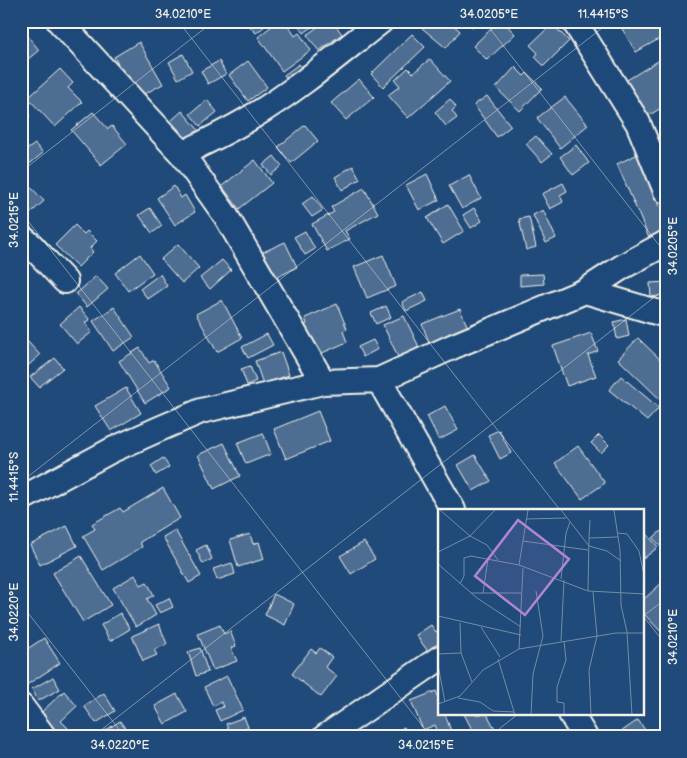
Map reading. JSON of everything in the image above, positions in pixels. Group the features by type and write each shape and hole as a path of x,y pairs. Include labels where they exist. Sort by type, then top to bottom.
{"street":[{"path":"60,21 182,154 226,216 323,382"},
{"path":"182,154 249,119 288,94 381,21"},
{"path":"574,21 638,123 666,191"},
{"path":"21,238 31,245 65,281"},
{"path":"21,499 112,450 158,428 201,411 323,382 379,380 585,291 622,267 666,244"},
{"path":"585,291 666,316"},
{"path":"379,380 452,509"},
{"path":"325,737 438,659"},
{"path":"21,706 44,737"},
{"path":"572,716 585,737"}],"building":[{"path":"257,21 262,21 265,26 256,33 250,27"},
{"path":"278,21 285,21 295,36 299,33 311,50 282,71 258,37"},
{"path":"295,21 320,21 304,33"},
{"path":"325,21 332,21 342,34 319,51 307,35"},
{"path":"428,21 451,21 460,31 446,48 422,28"},
{"path":"466,21 479,21 472,27"},
{"path":"499,21 503,21 515,34 487,60 473,46"},
{"path":"666,21 666,35 636,52 618,22"},
{"path":"552,24 569,41 544,66 535,57 538,53 530,45"},
{"path":"23,30 39,50 21,65 21,31"},
{"path":"412,34 425,47 383,87 371,74"},
{"path":"139,42 163,84 137,98 114,57"},
{"path":"183,54 192,71 178,79 169,62"},
{"path":"317,55 324,64 293,88 284,75 299,64 301,67"},
{"path":"663,58 666,62 666,105 643,119 622,83"},
{"path":"430,59 450,81 408,118 388,95 400,86 395,80 408,68 413,73"},
{"path":"219,61 226,74 208,84 201,71"},
{"path":"248,61 267,87 248,101 229,75"},
{"path":"515,67 524,76 527,73 542,88 520,111 496,88"},
{"path":"60,69 73,83 68,88 82,102 55,127 28,98"},
{"path":"359,79 374,97 346,120 331,103"},
{"path":"487,96 511,126 497,137 474,105"},
{"path":"565,97 588,125 560,148 537,118"},
{"path":"450,99 456,107 452,111 457,118 446,126 435,112"},
{"path":"207,100 217,112 200,126 190,114"},
{"path":"21,105 30,116 21,123"},
{"path":"182,111 204,136 193,146 171,121"},
{"path":"93,112 108,129 112,126 127,144 101,165 71,130"},
{"path":"305,125 318,141 291,163 278,147"},
{"path":"536,136 552,154 542,162 526,144"},
{"path":"35,144 43,153 22,170 21,146 25,151"},
{"path":"576,145 589,163 573,175 560,157"},
{"path":"638,154 666,221 666,237 652,245 617,164"},
{"path":"274,156 282,166 271,175 263,165"},
{"path":"255,160 272,183 239,209 222,186"},
{"path":"353,166 360,179 342,190 335,177"},
{"path":"427,174 439,200 419,210 406,185"},
{"path":"469,175 481,198 462,209 449,186"},
{"path":"25,181 44,201 22,221 21,185"},
{"path":"563,183 567,191 560,195 563,202 550,209 542,194"},
{"path":"174,186 181,198 185,195 195,212 175,225 157,198"},
{"path":"364,188 378,213 345,231 350,239 327,251 312,224 334,212 331,207"},
{"path":"313,196 323,210 312,217 302,204"},
{"path":"448,204 464,231 443,244 427,218"},
{"path":"150,208 162,226 152,233 139,215"},
{"path":"474,208 482,221 471,228 463,215"},
{"path":"543,210 556,238 546,243 533,215"},
{"path":"529,217 536,247 526,250 519,219"},
{"path":"75,225 84,234 87,231 97,241 90,248 93,252 78,267 55,245"},
{"path":"305,231 315,249 305,255 294,237"},
{"path":"285,242 297,267 274,279 261,253"},
{"path":"178,244 199,268 182,283 161,259"},
{"path":"140,254 153,273 128,291 115,273"},
{"path":"383,255 396,286 367,298 354,267"},
{"path":"222,260 231,270 210,289 200,278"},
{"path":"160,274 167,286 148,299 140,289"},
{"path":"543,274 544,284 520,286 520,275"},
{"path":"96,276 108,289 87,307 76,294"},
{"path":"21,278 27,283 21,290"},
{"path":"666,282 666,295 651,297 650,283"},
{"path":"423,292 427,301 406,311 402,302"},
{"path":"222,300 242,338 217,352 196,314"},
{"path":"337,304 347,329 343,331 347,342 320,354 315,342 311,344 303,326 307,324 305,318"},
{"path":"386,306 391,317 376,324 371,313"},
{"path":"79,307 90,320 85,323 92,332 77,344 60,324"},
{"path":"114,307 134,337 113,351 93,321"},
{"path":"460,309 471,335 432,350 422,324"},
{"path":"404,316 421,351 400,361 383,325"},
{"path":"626,319 629,336 617,339 614,322"},
{"path":"591,333 598,351 588,355 596,376 567,386 553,346"},
{"path":"267,334 273,345 248,358 242,347"},
{"path":"638,338 666,365 666,405 618,359"},
{"path":"373,340 378,349 363,357 358,347"},
{"path":"27,341 40,355 21,372 21,347"},
{"path":"140,348 149,363 154,360 171,387 145,403 119,361"},
{"path":"281,352 289,375 263,384 255,361"},
{"path":"55,358 63,368 39,387 30,377"},
{"path":"250,366 256,381 247,385 241,369"},
{"path":"621,376 659,408 647,421 609,390"},
{"path":"126,388 141,413 111,431 95,406"},
{"path":"445,406 458,430 439,440 427,416"},
{"path":"318,411 330,441 286,459 274,429"},
{"path":"499,430 511,453 500,459 488,435"},
{"path":"263,433 271,454 246,464 237,443"},
{"path":"599,435 609,445 601,453 591,443"},
{"path":"224,443 240,476 214,489 198,455"},
{"path":"578,446 605,483 582,499 555,463"},
{"path":"475,455 491,481 473,491 458,465"},
{"path":"163,458 169,467 156,475 151,466"},
{"path":"163,488 180,518 140,542 142,547 103,570 83,536 95,529 92,524 120,508 123,512"},
{"path":"67,526 77,546 40,565 30,545"},
{"path":"175,530 201,576 189,583 163,537"},
{"path":"644,530 658,547 644,558"},
{"path":"661,531 666,536 666,547 663,549 653,538"},
{"path":"250,534 253,544 259,542 264,559 238,567 230,540"},
{"path":"364,542 375,559 351,574 340,556"},
{"path":"206,545 212,559 203,564 196,550"},
{"path":"21,553 27,566 21,569"},
{"path":"81,556 111,605 83,622 53,573"},
{"path":"232,563 235,574 217,580 213,569"},
{"path":"135,575 141,585 147,582 154,595 147,599 156,615 136,627 113,588"},
{"path":"666,579 666,637 644,614 644,599"},
{"path":"274,594 294,604 285,625 265,615"},
{"path":"169,598 173,607 160,613 155,605"},
{"path":"120,613 130,629 110,641 101,625"},
{"path":"159,624 167,644 154,650 157,655 143,661 132,636"},
{"path":"220,625 224,634 230,631 236,646 231,648 237,661 213,670 198,634"},
{"path":"431,625 436,632 438,631 438,653 432,657 416,635"},
{"path":"44,638 60,663 22,688 21,653"},
{"path":"200,648 208,672 196,676 188,652"},
{"path":"320,648 332,657 325,667 337,676 321,697 292,674 311,649 316,653"},
{"path":"227,676 243,710 220,721 215,710 223,707 221,702 213,706 204,687"},
{"path":"53,677 60,689 38,701 32,689"},
{"path":"64,691 77,706 61,721 68,728 58,737 54,737 36,717"},
{"path":"436,691 438,696 438,716 446,716 453,737 440,737 435,725 423,730 411,701"},
{"path":"104,693 115,711 96,723 84,706"},
{"path":"177,694 187,712 165,724 155,706"},
{"path":"465,716 488,716 498,734 493,737 476,737"},
{"path":"244,717 248,727 230,734 226,724"},
{"path":"638,720 650,737 620,737 618,734"},
{"path":"120,721 131,737 97,736"},
{"path":"404,727 410,737 387,737"}]}
